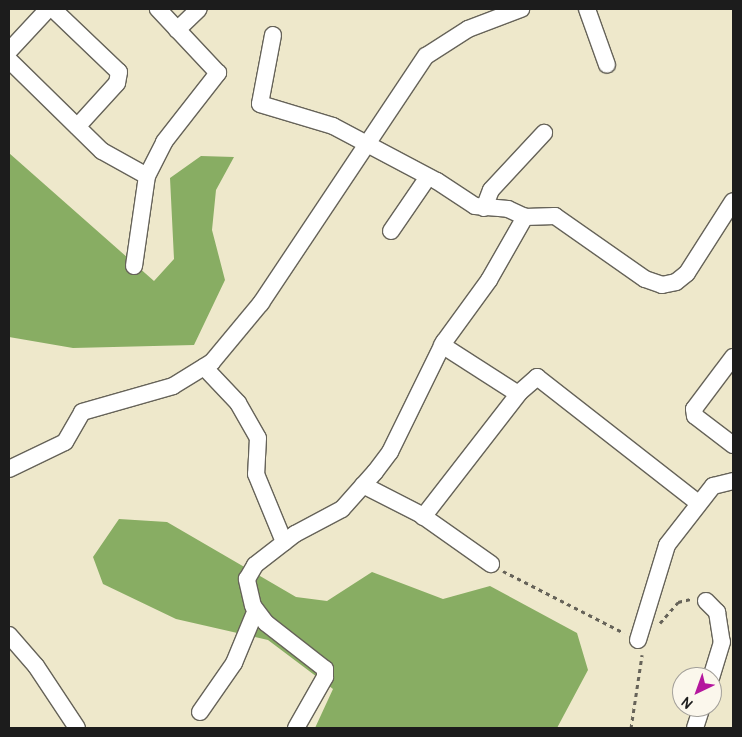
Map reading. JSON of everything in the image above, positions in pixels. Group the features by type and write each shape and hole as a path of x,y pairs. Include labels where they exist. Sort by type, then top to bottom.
{"street":[{"path":"9,50 48,9"},
{"path":"53,9 119,72 117,83 77,126"},
{"path":"134,266 147,176 164,142 218,73 158,9"},
{"path":"177,30 198,9"},
{"path":"9,469 65,442 82,412 173,386 204,367 261,303 347,178 364,142 437,46 521,9"},
{"path":"587,9 607,65"},
{"path":"273,35 260,104 304,116 364,142 484,208 508,209 525,217 555,216 645,279 662,285 676,282 687,273 733,201"},
{"path":"9,60 102,151 147,176"},
{"path":"484,208 491,190 544,133"},
{"path":"391,232 428,177"},
{"path":"296,728 325,677 325,669 256,610 247,592 247,579 255,565 284,542 322,516 342,509 390,452 442,346 489,280 525,217"},
{"path":"442,346 518,394"},
{"path":"733,357 694,409 695,416 733,445"},
{"path":"204,367 238,403 258,438 256,474 284,542"},
{"path":"423,517 518,394 537,377 697,502"},
{"path":"640,641 667,544 697,502 713,486 733,481"},
{"path":"363,485 423,517 491,564"},
{"path":"706,601 717,612 722,642 714,667"},
{"path":"200,712 230,670 256,610"},
{"path":"9,635 36,666 78,728"}],"path":[{"path":"491,564 640,641"},
{"path":"630,728 640,641 678,602 706,601"}],"green space":[{"path":"9,153 154,281 174,259 170,178 201,156 234,157 216,190 212,230 225,280 194,345 73,348 9,337"},
{"path":"119,519 167,522 296,597 327,601 372,572 443,599 490,586 577,633 588,670 557,728 315,728 333,689 268,640 176,619 103,584 93,557"}]}
